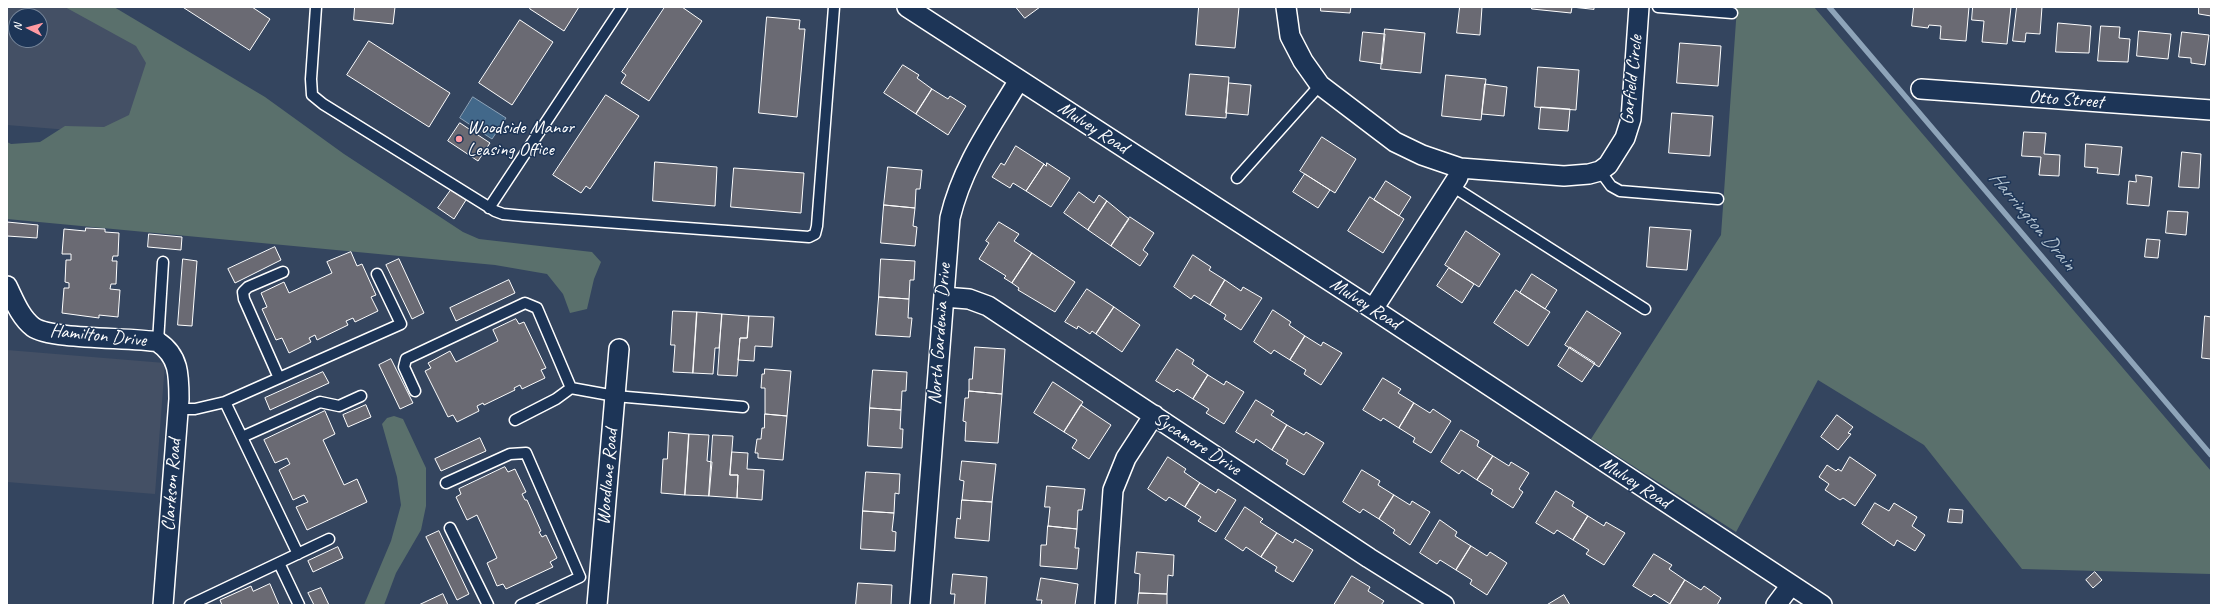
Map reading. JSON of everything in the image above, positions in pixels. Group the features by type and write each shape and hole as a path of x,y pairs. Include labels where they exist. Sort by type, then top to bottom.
{"street":[{"name":"Mulvey Road","path":"907,7 1373,309 1822,605"},
{"path":"1286,7 1290,36 1303,61 1320,85 1395,142 1422,155 1460,168 1564,176 1589,174 1600,171"},
{"name":"Garfield Circle","path":"1600,171 1608,165 1616,155 1625,138 1631,119 1638,7"},
{"name":"North Gardenia Drive","path":"920,605 944,297 947,240 956,192 967,166 1020,80"},
{"name":"Otto Street","path":"1921,89 2211,110"},
{"path":"1373,309 1458,177 1460,168"},
{"name":"Hamilton Drive","path":"7,286 22,316 34,328 47,332 67,335 158,342 167,348 177,366"},
{"name":"Sycamore Drive","path":"944,297 970,299 988,306 1368,558 1444,605"},
{"name":"Woodlane Road","path":"596,605 590,578 615,396 619,349"},
{"name":"Clarkson Road","path":"163,605 178,409 179,380 177,366"},
{"path":"1105,605 1113,490 1126,458 1154,415"},
{"path":"1776,605 1791,585"}],"lane":[{"path":"316,7 311,79 312,95 323,104 489,208 503,214 524,216 809,237 815,234 834,7"},
{"path":"489,208 622,7"},
{"path":"1658,7 1732,13"},
{"path":"1236,178 1320,85"},
{"path":"1600,171 1611,186 1620,191 1718,199"},
{"path":"1452,186 1645,309"},
{"path":"158,342 163,262"},
{"path":"280,378 244,299 243,292 248,287 283,272"},
{"path":"178,409 195,409 225,402 401,324 377,274"},
{"path":"415,391 404,367 406,359 525,303 537,308 571,388"},
{"path":"515,420 556,399 571,388 615,396 743,407"},
{"path":"242,438 320,402 339,406 362,396"},
{"path":"225,402 298,554"},
{"path":"446,483 510,454 526,453 590,578 521,605"},
{"path":"450,528 488,605"},
{"path":"190,605 329,539"},
{"path":"279,563 298,605"}],"shaded area":[{"path":"7,7 88,7 331,151 7,125"},
{"path":"7,350 165,363 155,494 7,482"}],"green space":[{"path":"65,7 114,7 265,97 344,154 463,232 479,239 592,252 601,262 594,279 587,309 570,313 563,294 547,274 495,265 7,219 7,142 11,144 40,142 65,126 104,127 129,115 146,63 136,46"},
{"path":"1737,7 1814,7 2211,471 2211,574 2022,569 1924,445 1818,380 1736,532 1591,439 1721,235"},
{"path":"394,416 403,419 426,468 426,506 421,530 396,573 384,605 364,605 391,541 401,505 397,477 382,424 387,418"}],"water":[{"path":"473,97 506,118 492,139 460,118"}],"building":[{"path":"183,7 252,7 270,19 250,50"},
{"path":"355,7 395,7 393,24 354,20"},
{"path":"531,7 579,7 564,31 530,9"},
{"path":"665,7 682,7 702,21 649,101 621,83 626,75 622,72"},
{"path":"1016,7 1040,7 1025,18"},
{"path":"1199,7 1239,7 1235,48 1196,45"},
{"path":"1321,7 1351,7 1350,13 1321,11"},
{"path":"1460,7 1482,7 1480,35 1457,33"},
{"path":"1532,7 1572,7 1571,13 1532,9"},
{"path":"1572,7 1594,7 1594,9"},
{"path":"1914,7 1969,7 1966,41 1940,39 1941,26 1929,25 1928,28 1912,26"},
{"path":"1973,7 2011,7 2007,44 1982,42 1984,21 1972,20"},
{"path":"2017,7 2042,7 2040,34 2026,33 2025,42 2013,41"},
{"path":"2199,7 2211,7 2211,16 2199,14"},
{"path":"767,17 800,20 799,29 805,29 797,117 759,113"},
{"path":"520,20 553,42 512,105 479,83"},
{"path":"2058,23 2091,26 2089,53 2056,52"},
{"path":"2101,26 2120,27 2119,38 2130,39 2128,62 2098,61"},
{"path":"1385,29 1425,33 1421,73 1381,69"},
{"path":"2139,31 2171,34 2168,59 2137,56"},
{"path":"1363,32 1385,34 1382,64 1360,61"},
{"path":"2182,32 2209,35 2205,65 2191,63 2191,58 2179,57"},
{"path":"369,41 450,93 429,127 347,75"},
{"path":"1680,43 1721,46 1718,86 1677,83"},
{"path":"903,65 919,75 917,78 932,89 916,114 884,93"},
{"path":"1538,67 1579,70 1576,110 1535,107"},
{"path":"1190,74 1229,77 1226,118 1186,115"},
{"path":"1446,75 1486,79 1481,120 1442,116"},
{"path":"1229,83 1251,85 1248,115 1226,113"},
{"path":"1485,84 1507,87 1504,116 1482,114"},
{"path":"932,89 948,99 950,96 966,106 948,135 916,114"},
{"path":"606,95 639,116 590,189 586,186 581,193 553,175"},
{"path":"1541,107 1570,109 1568,131 1539,129"},
{"path":"1672,113 1713,116 1710,156 1669,153"},
{"path":"460,123 490,143 478,161 448,141"},
{"path":"2024,132 2046,133 2044,154 2060,155 2059,176 2039,175 2041,157 2022,156"},
{"path":"1322,137 1356,159 1335,193 1300,171"},
{"path":"2086,144 2122,147 2119,175 2097,173 2098,168 2085,167"},
{"path":"1016,146 1044,164 1026,191 1013,183 1010,188 992,177 1001,163 1004,165"},
{"path":"2182,152 2201,154 2199,188 2179,187"},
{"path":"655,162 717,167 715,206 653,201"},
{"path":"1047,163 1070,178 1051,207 1026,191 1044,164 1046,166"},
{"path":"888,167 922,170 920,189 916,189 915,208 884,205"},
{"path":"734,168 804,173 801,213 731,207"},
{"path":"1305,174 1330,190 1318,208 1293,192"},
{"path":"2136,175 2152,177 2149,206 2127,204 2129,181 2136,182"},
{"path":"1386,181 1411,197 1399,216 1374,200"},
{"path":"451,190 466,200 454,219 438,208"},
{"path":"1079,192 1094,203 1099,195 1107,201 1088,230 1064,213"},
{"path":"1370,197 1404,219 1383,253 1348,231"},
{"path":"1107,201 1129,219 1111,246 1088,230"},
{"path":"884,205 915,208 913,226 917,227 915,246 881,243"},
{"path":"2168,211 2188,212 2186,235 2166,233"},
{"path":"1130,217 1154,233 1143,250 1148,254 1140,266 1111,246"},
{"path":"7,222 38,225 37,238 7,236"},
{"path":"999,222 1019,234 1014,241 1032,253 1012,283 1004,278 1006,276 979,259 989,243 986,241"},
{"path":"1650,227 1691,230 1687,270 1647,267"},
{"path":"86,228 105,229 105,232 119,233 118,256 113,256 112,261 117,261 116,284 111,284 110,289 120,290 118,317 99,315 99,318 62,313 64,288 69,288 69,283 65,282 66,260 71,260 71,254 62,254 64,229 85,231"},
{"path":"1466,231 1500,254 1479,287 1445,265"},
{"path":"149,234 182,237 181,250 148,247"},
{"path":"2147,239 2160,240 2158,258 2145,257"},
{"path":"275,247 281,260 235,283 228,269"},
{"path":"351,252 357,266 362,264 376,295 371,297 378,311 355,322 353,318 346,321 348,325 317,340 315,335 309,338 311,342 289,353 282,338 276,340 262,309 267,307 261,293 284,282 289,293 332,273 327,262"},
{"path":"1032,253 1075,282 1055,312 1018,290 1019,288 1012,283"},
{"path":"1193,255 1211,267 1209,270 1225,280 1210,305 1194,295 1191,299 1174,287"},
{"path":"183,259 197,261 192,326 178,325"},
{"path":"399,259 424,313 412,319 386,265"},
{"path":"881,259 915,261 914,280 910,280 909,299 879,297"},
{"path":"1449,268 1474,284 1462,303 1437,286"},
{"path":"1532,274 1557,290 1545,309 1520,293"},
{"path":"509,280 515,293 456,321 450,308"},
{"path":"1225,280 1241,291 1243,287 1262,298 1241,330 1224,319 1226,315 1210,305"},
{"path":"1087,289 1114,307 1096,334 1092,331 1090,334 1078,326 1077,329 1065,322"},
{"path":"1516,290 1550,312 1528,346 1494,323"},
{"path":"879,297 909,299 908,318 912,318 910,337 876,335"},
{"path":"1114,307 1140,325 1122,352 1096,334"},
{"path":"1273,310 1291,322 1289,325 1305,336 1290,360 1274,350 1271,354 1254,342"},
{"path":"673,311 697,312 693,373 673,372 675,345 671,345"},
{"path":"1587,311 1621,333 1599,367 1565,345"},
{"path":"697,312 722,314 719,348 715,348 713,374 693,373"},
{"path":"722,314 749,316 747,338 740,338 737,376 718,375"},
{"path":"749,316 774,317 772,347 755,346 754,361 738,360 740,338 747,338"},
{"path":"2205,316 2211,317 2211,359 2202,358"},
{"path":"516,319 519,324 524,322 546,368 541,370 545,378 522,389 520,385 514,388 515,390 484,405 483,403 477,406 479,411 457,422 453,415 448,417 425,371 431,368 428,363 450,351 456,362 498,341 493,330"},
{"path":"1305,336 1321,346 1323,342 1342,353 1321,385 1304,374 1306,370 1290,360"},
{"path":"975,347 1005,349 1002,394 969,391 969,379 972,379"},
{"path":"1570,347 1595,363 1582,382 1558,366"},
{"path":"1177,349 1194,360 1192,364 1208,375 1193,399 1177,389 1174,392 1156,381"},
{"path":"391,359 413,403 400,409 379,365"},
{"path":"765,369 791,371 787,416 765,414 765,388 761,388 762,374 764,374"},
{"path":"873,370 907,372 906,391 902,391 901,410 870,408"},
{"path":"323,372 329,383 270,410 265,398"},
{"path":"1208,375 1224,385 1226,381 1244,392 1224,424 1206,413 1209,409 1193,399"},
{"path":"1383,378 1401,389 1398,393 1414,403 1399,428 1383,418 1381,421 1363,410"},
{"path":"1053,382 1083,402 1064,432 1034,413"},
{"path":"969,391 1002,394 998,443 965,441 966,422 963,421 965,398 968,398"},
{"path":"1256,400 1274,411 1271,415 1287,425 1272,450 1256,439 1254,443 1236,432"},
{"path":"1414,403 1430,413 1433,409 1451,421 1431,453 1413,442 1415,438 1399,428"},
{"path":"366,405 371,417 348,427 343,415"},
{"path":"1081,405 1111,425 1089,459 1072,448 1077,440 1064,432"},
{"path":"870,408 901,410 900,429 903,429 902,448 868,446"},
{"path":"325,411 335,434 323,440 344,485 357,479 367,502 307,530 296,507 308,502 304,495 293,500 279,470 290,464 287,458 275,463 264,440"},
{"path":"765,414 787,416 783,460 758,458 758,453 755,453 757,439 761,439 762,428 764,428"},
{"path":"1837,415 1853,427 1848,433 1851,434 1838,450 1821,437"},
{"path":"1287,425 1304,435 1306,432 1324,443 1304,475 1286,464 1288,460 1272,450"},
{"path":"1461,430 1479,441 1477,446 1493,456 1477,480 1462,470 1459,474 1441,462"},
{"path":"669,432 689,434 685,495 661,493 663,459 667,459"},
{"path":"689,434 709,435 707,461 712,462 709,496 685,495"},
{"path":"713,435 733,436 730,475 738,475 737,498 709,496"},
{"path":"480,438 486,451 441,471 435,459"},
{"path":"732,452 748,453 747,469 764,470 762,500 737,498 738,475 730,475"},
{"path":"1493,456 1509,466 1511,462 1529,473 1519,489 1523,492 1513,508 1491,494 1493,490 1477,480"},
{"path":"1168,457 1186,469 1184,472 1200,483 1185,507 1169,497 1166,501 1148,489"},
{"path":"1850,457 1876,475 1855,506 1843,498 1840,500 1825,490 1829,484 1819,477 1827,465 1836,471 1838,469 1841,471"},
{"path":"962,461 996,464 992,502 962,500 964,481 960,480"},
{"path":"505,467 508,472 515,469 526,492 522,494 525,500 527,500 541,531 539,532 542,537 546,535 557,558 550,562 553,567 506,589 503,584 497,586 487,563 497,558 477,515 467,520 456,497 461,494 459,489"},
{"path":"1362,470 1380,481 1378,485 1394,495 1379,519 1363,509 1360,513 1343,502"},
{"path":"866,472 900,474 899,494 895,493 894,513 863,511"},
{"path":"1200,483 1216,493 1218,489 1236,500 1216,532 1198,521 1201,517 1185,507"},
{"path":"1047,486 1085,489 1082,510 1078,510 1077,529 1048,526 1050,507 1045,507"},
{"path":"1556,491 1574,502 1572,506 1588,516 1573,540 1557,530 1554,534 1536,523"},
{"path":"1394,495 1410,505 1412,501 1430,512 1410,545 1393,533 1395,530 1379,519"},
{"path":"962,500 992,502 989,541 955,538 957,518 960,519"},
{"path":"1875,503 1889,511 1894,503 1917,517 1912,526 1925,535 1915,551 1897,540 1894,546 1862,524"},
{"path":"1245,507 1263,519 1260,522 1277,533 1261,557 1246,547 1243,551 1225,539"},
{"path":"1950,509 1963,510 1962,523 1948,522"},
{"path":"863,511 894,513 892,531 896,532 895,551 861,549"},
{"path":"1588,516 1604,526 1606,522 1625,533 1604,565 1586,554 1589,550 1573,540"},
{"path":"1440,520 1457,532 1455,536 1471,546 1456,570 1440,560 1437,564 1420,553"},
{"path":"1048,526 1077,529 1075,548 1079,548 1077,569 1040,566 1041,545 1046,545"},
{"path":"439,531 469,594 457,600 426,537"},
{"path":"1277,533 1293,543 1295,539 1313,550 1293,582 1275,571 1277,567 1261,557"},
{"path":"1471,546 1487,556 1490,552 1507,563 1487,595 1470,584 1472,580 1456,570"},
{"path":"338,547 343,558 313,572 308,561"},
{"path":"1137,552 1174,555 1173,576 1168,575 1167,594 1139,593 1140,574 1135,573"},
{"path":"1654,554 1672,565 1669,569 1685,580 1670,604 1654,594 1651,597 1633,586"},
{"path":"2095,572 2102,580 2093,588 2086,580"},
{"path":"953,574 987,577 985,605 954,605 955,594 951,594"},
{"path":"1352,576 1370,587 1368,591 1384,601 1381,605 1334,605"},
{"path":"1041,578 1078,584 1075,605 1041,605 1042,600 1037,600"},
{"path":"1685,580 1701,590 1704,586 1721,598 1717,605 1671,605 1670,604"},
{"path":"858,583 892,585 891,605 856,605"},
{"path":"270,584 279,605 222,605 220,600 251,586 253,591"},
{"path":"321,588 329,605 314,605 308,593"},
{"path":"1139,593 1167,594 1167,605 1138,605"},
{"path":"443,594 448,605 419,605"},
{"path":"1564,595 1570,605 1547,605"}],"waterway":[{"name":"Harrington Drain","path":"1829,7 2211,455"}],"place":[{"name":"Woodside Manor Leasing Office","path":"459,139"}]}
